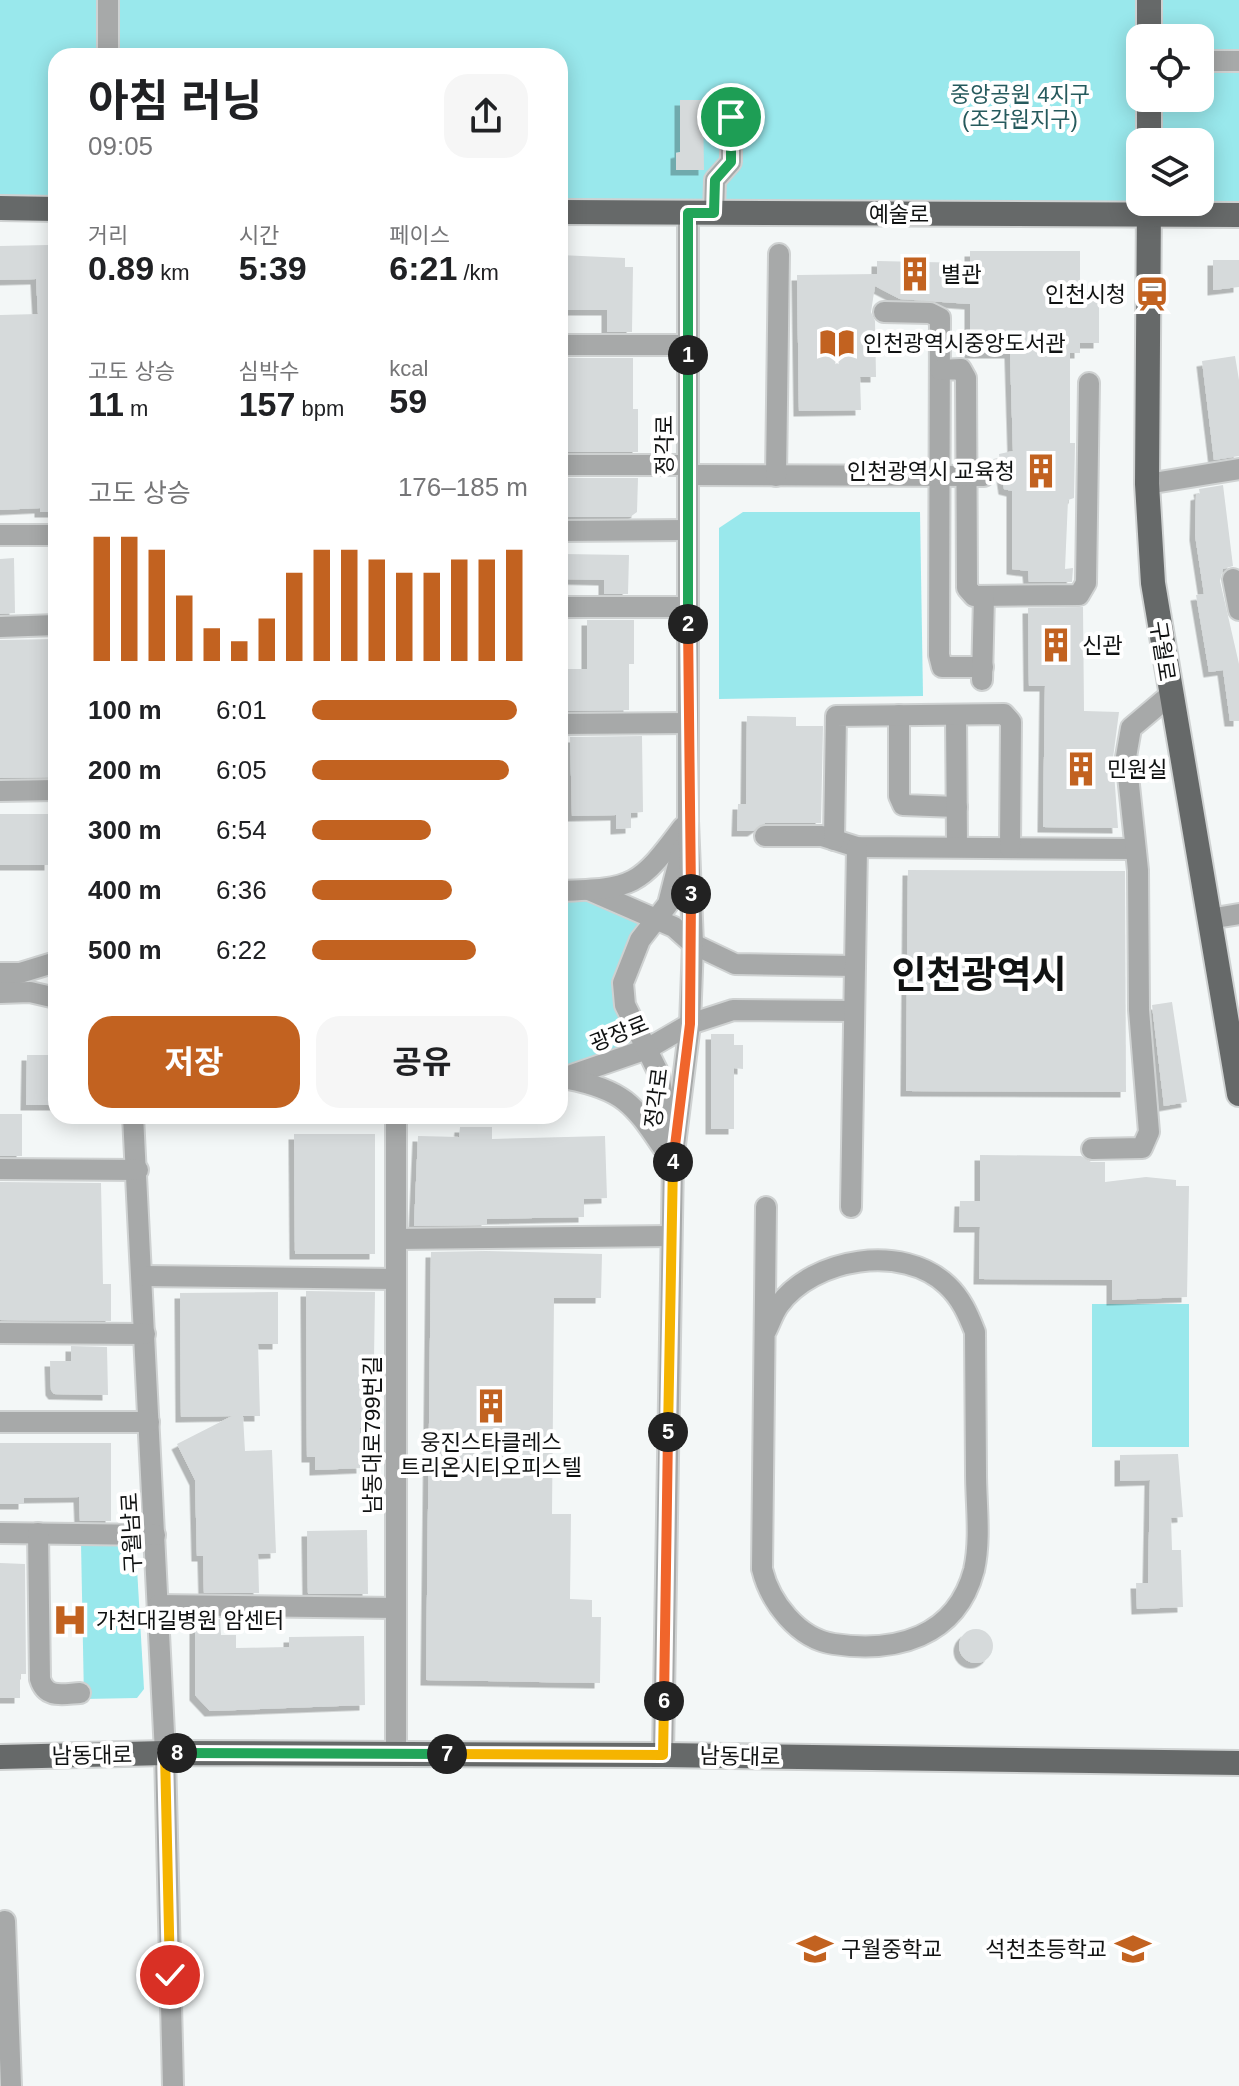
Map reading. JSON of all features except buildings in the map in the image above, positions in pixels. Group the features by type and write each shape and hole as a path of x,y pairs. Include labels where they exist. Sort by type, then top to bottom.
{"main road":[{"path":"1149,0 1149,24"},
{"path":"0,208 48,209"},
{"name":"예술로","path":"568,212 1126,209"},
{"name":"예술로","path":"1214,213 1239,215"},
{"name":"구월로","path":"1148,216 1147,484 1153,583 1239,1094"},
{"name":"남동대로","path":"0,1756 165,1753 663,1755 1239,1763"}],"street":[{"path":"108,0 108,48"},
{"path":"1214,61 1239,61"},
{"path":"714,213 715,180 731,162 731,117"},
{"name":"정각로","path":"673,1161 690,1024 693,944 688,821 688,213"},
{"path":"776,476 779,254"},
{"path":"884,312 930,313 940,318 939,655 942,667 982,674 984,596"},
{"path":"568,345 688,345"},
{"path":"940,370 961,369 966,378 976,476 967,588 974,596 1079,595 1086,583 1089,383"},
{"path":"568,465 776,476 976,476"},
{"path":"1147,484 1239,469"},
{"path":"568,531 688,530"},
{"path":"0,535 48,535"},
{"path":"1233,579 1239,610"},
{"path":"568,607 688,607"},
{"path":"0,627 48,625"},
{"path":"1092,1149 1142,1148 1149,1132 1139,1010 1140,911 1126,757 1131,728 1170,695"},
{"path":"834,840 836,716 1004,714 1011,722 1010,848"},
{"path":"899,715 899,796 903,805 957,807"},
{"path":"956,715 957,847"},
{"path":"568,724 688,723"},
{"path":"0,791 48,790"},
{"path":"568,891 613,889 634,882 651,870 688,821"},
{"name":"정각로","path":"673,1161 659,1074 625,1005 623,983 640,940 668,904 688,821"},
{"path":"765,836 822,836 857,847 1135,849"},
{"path":"851,1207 857,847"},
{"path":"589,890 674,927 693,944 735,964 855,966"},
{"path":"1209,919 1239,914"},
{"path":"0,973 20,973 48,964"},
{"path":"0,993 30,992 48,996"},
{"name":"광장로","path":"568,1076 647,1049 690,1024 733,1010 854,1011"},
{"path":"568,1079 604,1086 619,1094 640,1114 673,1161 663,1755"},
{"name":"구월남로","path":"139,1124 138,1170 165,1753 173,2086"},
{"name":"남동대로799번길","path":"396,1124 396,1754"},
{"path":"0,1169 138,1170"},
{"path":"765,1333 779,1305 796,1288 838,1266 868,1261 900,1263 935,1277 960,1299 975,1332 977,1549 964,1594 946,1618 926,1634 887,1648 827,1643 809,1635 777,1604 762,1569 766,1207"},
{"path":"396,1239 671,1236"},
{"path":"143,1276 396,1279"},
{"path":"0,1333 145,1334"},
{"path":"0,1422 149,1422"},
{"path":"0,1533 155,1535"},
{"path":"38,1533 40,1679 43,1689 51,1695 80,1693"},
{"path":"158,1605 396,1608"},
{"path":"3,1923 11,2086"}],"green space":[{"name":"중앙공원 4지구 (조각원지구)","path":"0,0 1239,0 1239,215 1214,215 1214,128 1126,128 1126,215 568,212 568,48 48,48 48,209 0,208"},
{"path":"743,512 920,512 923,696 719,699 719,528"},
{"path":"568,893 658,920 623,983 647,1049 568,1075"},
{"path":"1092,1304 1189,1304 1189,1447 1092,1447"},
{"path":"81,1543 127,1544 136,1551 144,1689 137,1698 84,1699"}],"place":[{"name":"별관","path":"915,274"},
{"name":"인천시청","path":"1152,294"},
{"name":"인천광역시중앙도서관","path":"837,343"},
{"name":"인천광역시 교육청","path":"1041,471"},
{"name":"신관","path":"1056,645"},
{"name":"민원실","path":"1081,769"},
{"name":"웅진스타클레스 트리온시티오피스텔","path":"491,1406"},
{"name":"가천대길병원 암센터","path":"70,1620"},
{"name":"구월중학교","path":"815,1949"},
{"name":"석천초등학교","path":"1133,1949"}],"district":[{"name":"인천광역시","path":"979,975"}],"route":[{"path":"170,1975 165,1753 663,1755 673,1161 690,1024 693,944 688,821 688,213 714,213 715,180 731,162 731,117"}]}
